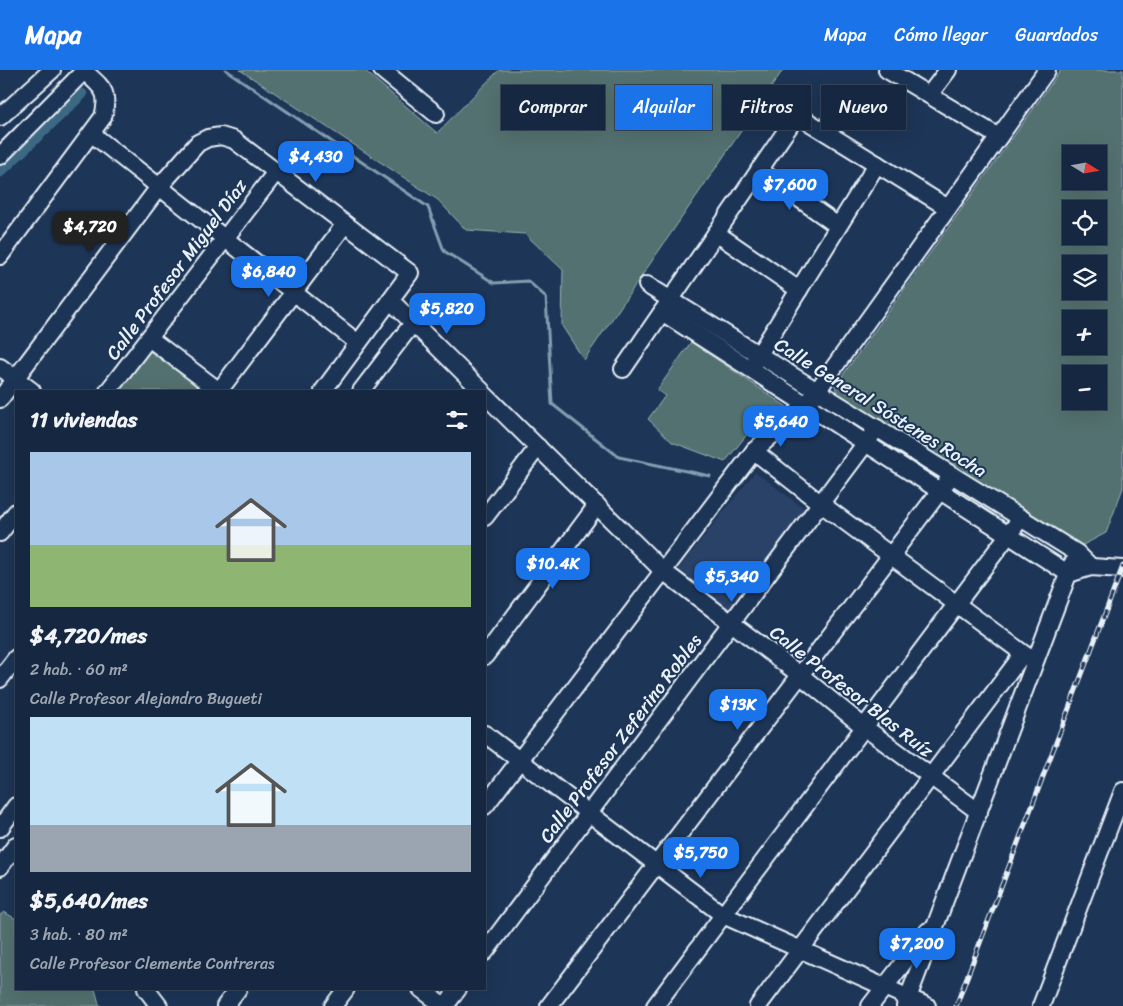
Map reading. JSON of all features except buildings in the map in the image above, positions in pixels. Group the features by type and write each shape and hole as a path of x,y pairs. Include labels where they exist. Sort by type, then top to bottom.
{"street":[{"path":"0,156 84,70 105,91 106,104 103,117 0,256"},
{"path":"382,70 436,114"},
{"path":"887,70 999,137"},
{"path":"929,95 948,70"},
{"path":"486,805 754,451 806,404 817,391 1047,70"},
{"path":"0,117 40,74"},
{"path":"811,124 948,208"},
{"path":"623,369 787,130"},
{"path":"92,134 358,343"},
{"path":"0,399 159,186 198,143 208,138 221,136 234,140 410,273 324,390"},
{"path":"755,362 877,164"},
{"path":"759,170 838,226"},
{"name":"Calle Profesor Miguel Díaz","path":"109,390 276,172"},
{"path":"220,390 345,224"},
{"path":"716,233 799,290"},
{"name":"Calle General Sóstenes Rocha","path":"647,285 666,306 755,362 817,391 1077,553 1091,567"},
{"name":"Calle Profesor Blas Ruíz","path":"390,300 478,390"},
{"path":"362,390 413,323"},
{"path":"149,338 218,390"},
{"name":"Calle General Sóstenes Rocha","path":"755,362 806,404 1069,574"},
{"path":"0,367 31,390"},
{"name":"Calle Profesor Blas Ruíz","path":"486,398 663,571 800,675 864,727 979,812"},
{"name":"Calle Profesor Zeferino Robles","path":"486,951 877,428"},
{"path":"486,516 538,447"},
{"path":"754,451 820,503 1029,658"},
{"path":"549,1006 952,475"},
{"path":"486,655 596,505"},
{"path":"0,533 15,513"},
{"path":"655,1006 1021,518"},
{"path":"907,1002 979,812 1029,658 1077,553"},
{"path":"1069,574 1091,567 1123,569"},
{"path":"758,1006 930,777 1029,658"},
{"path":"5,675 15,660"},
{"path":"486,735 723,915 884,987 907,1002 928,1006"},
{"path":"1042,1006 1117,827 1123,791"},
{"path":"0,828 15,807"},
{"path":"870,1006 939,916"},
{"path":"147,990 159,1006"},
{"path":"225,1006 237,990"},
{"path":"333,1006 345,990"},
{"path":"422,990 444,1006 457,990"}],"shaded area":[{"path":"755,472 805,509 729,610 677,571"}],"green space":[{"path":"240,70 364,70 437,133 499,70 783,70 773,85 722,85 722,130 742,130 584,360 562,326 563,270 525,234 466,230 438,200"},
{"path":"1061,70 1123,70 1123,488 1106,533 1081,546 837,393 835,386"},
{"path":"691,342 787,407 767,431 753,427 725,462 672,442 648,419 665,396 657,390"},
{"path":"148,350 203,390 119,390"},
{"path":"4,912 15,918 15,990 95,990 101,1006 0,1006 0,915"}],"waterway":[{"path":"226,70 428,207 444,251 494,283 528,281 546,297 552,404 619,457 710,476"},
{"path":"0,172 82,94"}],"railway":[{"path":"956,1006 1123,566"}]}
